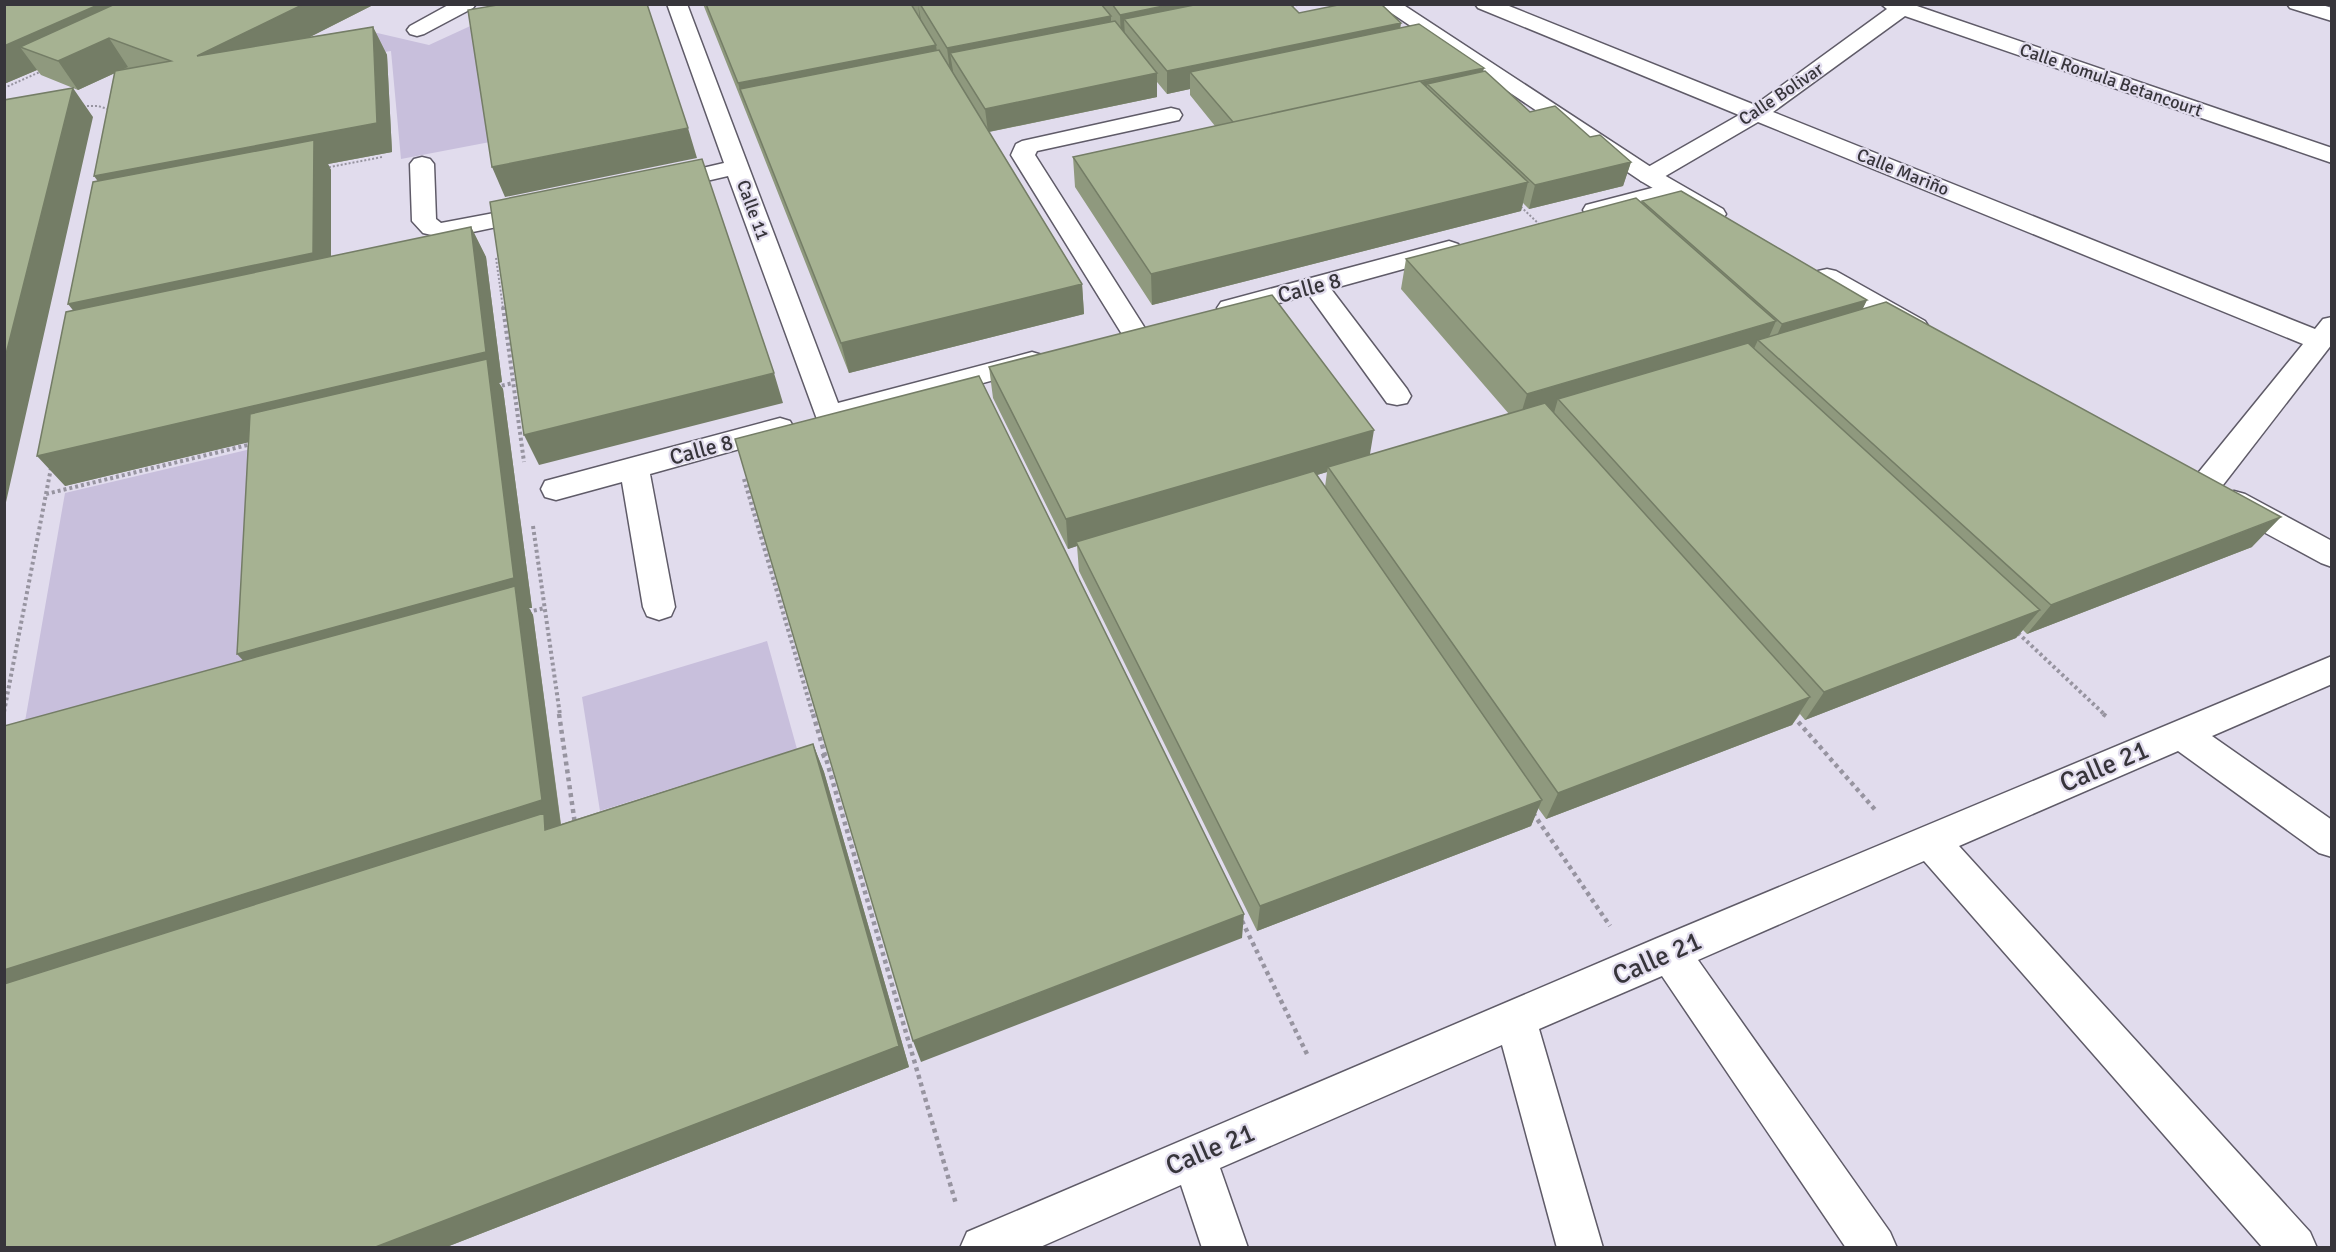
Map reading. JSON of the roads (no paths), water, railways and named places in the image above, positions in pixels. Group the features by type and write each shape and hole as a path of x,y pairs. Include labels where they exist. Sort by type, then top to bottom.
{"street":[{"path":"417,30 466,4"},
{"name":"Calle 11","path":"677,4 828,415"},
{"path":"1388,4 1649,176 1734,225"},
{"name":"Calle Mariño","path":"1485,4 1758,113 2326,333"},
{"path":"2297,4 2331,15"},
{"name":"Calle Bolivar","path":"1649,176 1758,113 1901,6"},
{"name":"Calle Romula Betancourt","path":"1901,6 2331,156"},
{"path":"1134,333 1023,155 1024,149 1172,115"},
{"path":"422,164 424,221 432,228 444,231 555,208"},
{"path":"646,188 737,167"},
{"path":"1540,225 1671,190"},
{"name":"Calle 8","path":"1201,316 1473,243"},
{"path":"1806,266 1940,341"},
{"path":"1315,285 1397,396"},
{"path":"2326,333 2195,480 2331,555"},
{"name":"Calle 8","path":"556,489 1055,354"},
{"path":"634,467 658,607"},
{"name":"Calle 21","path":"983,1248 2331,669"},
{"path":"2182,734 2331,842"},
{"path":"1920,845 2294,1248"},
{"path":"1653,959 1874,1248"},
{"path":"1515,1019 1580,1248"},
{"path":"1194,1157 1225,1248"}]}
